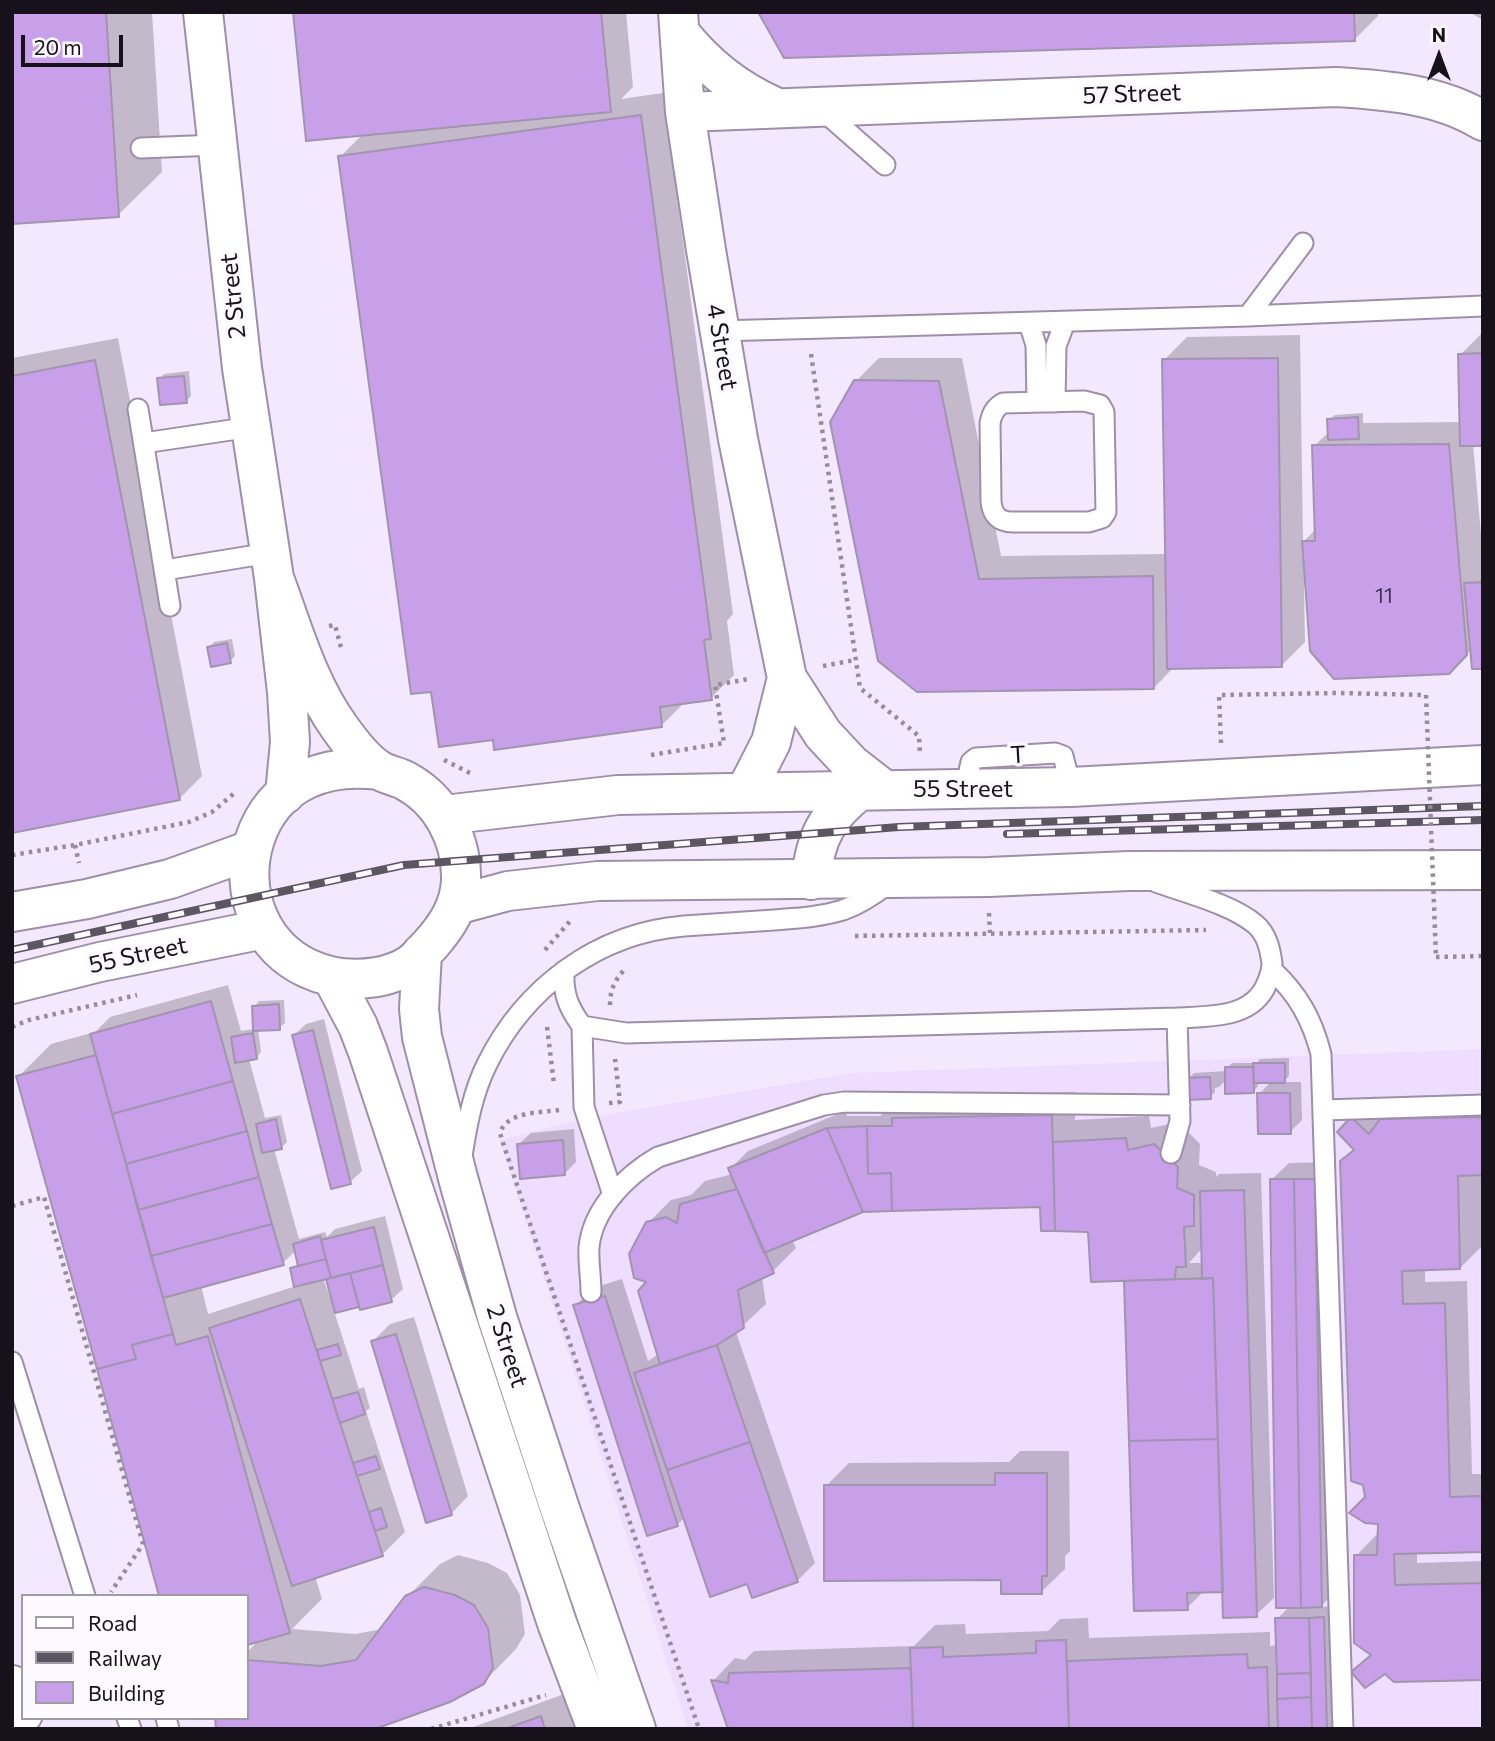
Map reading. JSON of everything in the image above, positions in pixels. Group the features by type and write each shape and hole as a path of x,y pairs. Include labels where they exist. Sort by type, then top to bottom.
{"street":[{"name":"2 Street","path":"203,12 242,368 272,565 290,717 285,794"},
{"name":"57 Street","path":"679,23 712,70 753,97 775,107"},
{"name":"4 Street","path":"679,23 685,111 719,331 738,439 787,675 823,734 851,764 888,789"},
{"name":"57 Street","path":"685,111 1336,87 1384,90 1432,100 1483,121"},
{"name":"2 Street","path":"272,565 294,634 323,703 358,750 379,770"},
{"name":"4 Street","path":"746,791 771,742 787,675"},
{"name":"55 Street","path":"444,815 618,795 1071,787 1483,765"},
{"path":"354,768 379,770 404,780 426,795 444,815 460,858 461,882 456,905 447,927 411,964 386,975 359,980 332,977 305,968 282,952 264,929 252,904 248,877 251,849 263,819 285,794 306,779 329,771 354,768"},
{"path":"811,880 813,853 823,828 839,807 888,789"},
{"path":"16,909 170,879 251,849"},
{"path":"456,905 508,891 598,881 811,880 1129,871 1483,870"},
{"name":"55 Street","path":"16,985 100,962 264,929"},
{"name":"2 Street","path":"422,953 419,1009 422,1037 458,1178 501,1330 636,1729"},
{"name":"2 Street","path":"332,977 369,1052 484,1402 597,1729"},
{"path":"12,1685 21,1710"}],"lane":[{"path":"817,105 885,165"},
{"path":"141,148 216,145"},
{"path":"1248,316 1303,243"},
{"path":"719,331 1065,322 1483,306"},
{"path":"1046,402 1056,346 1065,322"},
{"path":"1030,323 1046,402"},
{"path":"1046,402 1092,402 1100,405 1104,412 1106,512 1097,521 1004,522 992,510 991,415 996,407 1003,403 1046,402"},
{"path":"138,409 170,606"},
{"path":"144,443 251,427"},
{"path":"165,570 272,565"},
{"path":"582,1026 626,1033 1177,1018 1223,1015 1246,1008 1264,992 1272,970 1270,946 1257,925 1238,913 1129,871"},
{"path":"458,1178 466,1125 482,1075 500,1038 540,990 564,971 607,946 655,930 816,917 845,909 872,896 895,878"},
{"path":"1272,970 1301,1001 1321,1054 1343,1729"},
{"path":"564,971 563,991 570,1011 582,1026 584,1107 613,1195"},
{"path":"1171,1153 1180,1121 1177,1018"},
{"path":"591,1292 589,1246 594,1228 613,1195 641,1167 658,1157 824,1105 866,1101 1180,1105"},
{"path":"1323,1110 1483,1105"},
{"path":"12,1362 84,1594"}],"path":[{"path":"807,329 860,688 919,736 888,789"},
{"path":"294,634 335,625 345,660"},
{"path":"643,757 724,743 715,685 787,675 855,660"},
{"path":"1222,778 1219,695 1426,695 1436,957 1483,956"},
{"path":"440,758 475,776"},
{"path":"12,855 189,822 212,812 243,786"},
{"path":"12,1027 29,1020 146,993"},
{"path":"523,1008 549,1028 556,1111"},
{"path":"12,1206 44,1197 143,1544 111,1591 112,1594"},
{"path":"431,1729 580,1685"}],"shaded area":[{"path":"1483,1049 1483,1729 688,1729 500,1140 587,1118 851,1073"}],"building":[{"path":"12,12 106,12 119,217 12,224"},
{"path":"293,12 601,12 611,112 306,141"},
{"path":"758,12 1354,12 1355,41 784,58"},
{"path":"641,115 711,639 704,640 712,700 660,707 662,727 494,750 493,740 439,747 431,692 411,694 338,156"},
{"path":"1483,353 1483,446 1460,446 1458,354"},
{"path":"1278,358 1282,667 1167,669 1162,359"},
{"path":"95,360 180,800 12,833 12,376"},
{"path":"184,376 187,403 160,405 157,378"},
{"path":"854,380 939,381 979,579 1153,576 1154,689 917,692 878,661 830,422"},
{"path":"1358,417 1359,439 1328,440 1327,419"},
{"path":"1449,444 1467,655 1449,674 1334,679 1310,651 1302,541 1315,541 1312,445"},
{"path":"1483,582 1483,669 1472,669 1464,583"},
{"path":"227,643 231,663 211,667 207,647"},
{"path":"211,1001 233,1081 112,1114 90,1034"},
{"path":"279,1004 280,1030 253,1031 252,1006"},
{"path":"313,1030 351,1184 331,1189 292,1035"},
{"path":"253,1033 257,1059 235,1063 231,1037"},
{"path":"96,1055 173,1334 132,1345 136,1359 97,1369 16,1076"},
{"path":"1253,1063 1285,1063 1285,1083 1254,1083"},
{"path":"1225,1067 1253,1067 1254,1093 1225,1094"},
{"path":"1210,1077 1211,1099 1187,1100 1186,1078"},
{"path":"233,1081 247,1131 126,1164 112,1114"},
{"path":"1257,1093 1290,1093 1291,1134 1258,1134"},
{"path":"1052,1115 1055,1231 1041,1231 1040,1207 892,1211 891,1173 868,1174 867,1126 892,1126 892,1118"},
{"path":"1351,1117 1369,1134 1380,1119 1483,1117 1483,1175 1458,1176 1460,1269 1402,1271 1403,1304 1445,1303 1450,1497 1483,1496 1483,1552 1394,1554 1395,1585 1483,1583 1483,1680 1394,1682 1385,1674 1365,1688 1351,1672 1371,1655 1354,1643 1354,1555 1377,1555 1378,1524 1365,1523 1349,1513 1365,1497 1363,1485 1351,1481 1340,1161 1354,1150 1337,1132"},
{"path":"276,1119 282,1149 262,1153 256,1124"},
{"path":"867,1126 868,1174 891,1173 892,1211 863,1212 827,1128"},
{"path":"827,1128 863,1212 764,1253 728,1168"},
{"path":"247,1131 259,1177 138,1210 126,1164"},
{"path":"1126,1138 1128,1150 1154,1144 1178,1167 1177,1188 1194,1195 1194,1226 1184,1227 1186,1267 1176,1267 1175,1279 1091,1282 1088,1232 1055,1231 1053,1142"},
{"path":"563,1140 565,1175 520,1179 517,1144"},
{"path":"259,1177 272,1224 151,1256 138,1210"},
{"path":"1270,1179 1294,1179 1301,1608 1276,1608"},
{"path":"1294,1179 1315,1179 1322,1607 1301,1608"},
{"path":"737,1189 774,1273 738,1290 744,1328 717,1345 660,1364 638,1291 646,1282 634,1278 629,1254 646,1222 666,1217 677,1223 680,1204"},
{"path":"1244,1190 1257,1617 1223,1618 1213,1278 1202,1279 1200,1191"},
{"path":"272,1224 284,1265 163,1298 151,1256"},
{"path":"374,1227 383,1265 331,1278 321,1240"},
{"path":"320,1236 326,1259 298,1266 293,1244"},
{"path":"326,1259 331,1278 294,1287 290,1268"},
{"path":"383,1265 392,1302 360,1310 350,1273"},
{"path":"350,1273 359,1307 335,1313 326,1279"},
{"path":"1213,1278 1218,1439 1129,1441 1124,1281"},
{"path":"605,1296 678,1526 647,1536 573,1305"},
{"path":"300,1299 383,1556 292,1586 209,1328"},
{"path":"173,1334 176,1345 208,1336 290,1633 248,1645 248,1594 158,1594 97,1369 136,1359 132,1345"},
{"path":"396,1334 452,1515 426,1523 371,1341"},
{"path":"338,1344 341,1355 320,1361 317,1350"},
{"path":"717,1345 750,1442 667,1470 634,1373"},
{"path":"358,1392 365,1414 340,1423 332,1399"},
{"path":"1218,1439 1223,1592 1187,1593 1188,1610 1134,1611 1129,1441"},
{"path":"750,1442 798,1582 752,1598 747,1584 710,1597 667,1470"},
{"path":"376,1456 380,1469 357,1476 353,1463"},
{"path":"995,1473 1047,1473 1047,1576 1042,1576 1042,1594 1001,1594 1001,1580 824,1581 824,1485 995,1485"},
{"path":"381,1508 387,1527 375,1531 369,1512"},
{"path":"424,1587 455,1595 474,1605 488,1628 493,1668 484,1684 450,1702 375,1729 216,1729 215,1720 248,1720 248,1660 321,1666 356,1660 405,1596"},
{"path":"1324,1617 1327,1729 1312,1729 1309,1618"},
{"path":"1275,1618 1309,1618 1311,1673 1277,1674"},
{"path":"1066,1640 1069,1729 913,1729 910,1648 943,1647 943,1657 1036,1653 1036,1641"},
{"path":"1247,1654 1248,1668 1267,1667 1269,1729 1069,1729 1067,1661"},
{"path":"911,1668 913,1729 728,1729 711,1680 728,1683 729,1673"},
{"path":"1311,1673 1311,1697 1277,1699 1277,1674"},
{"path":"1311,1697 1312,1729 1278,1729 1277,1699"},
{"path":"541,1716 545,1729 505,1729"}],"railway":[{"path":"12,950 404,865 899,827 1483,806"},
{"path":"1007,834 1483,820"}]}
